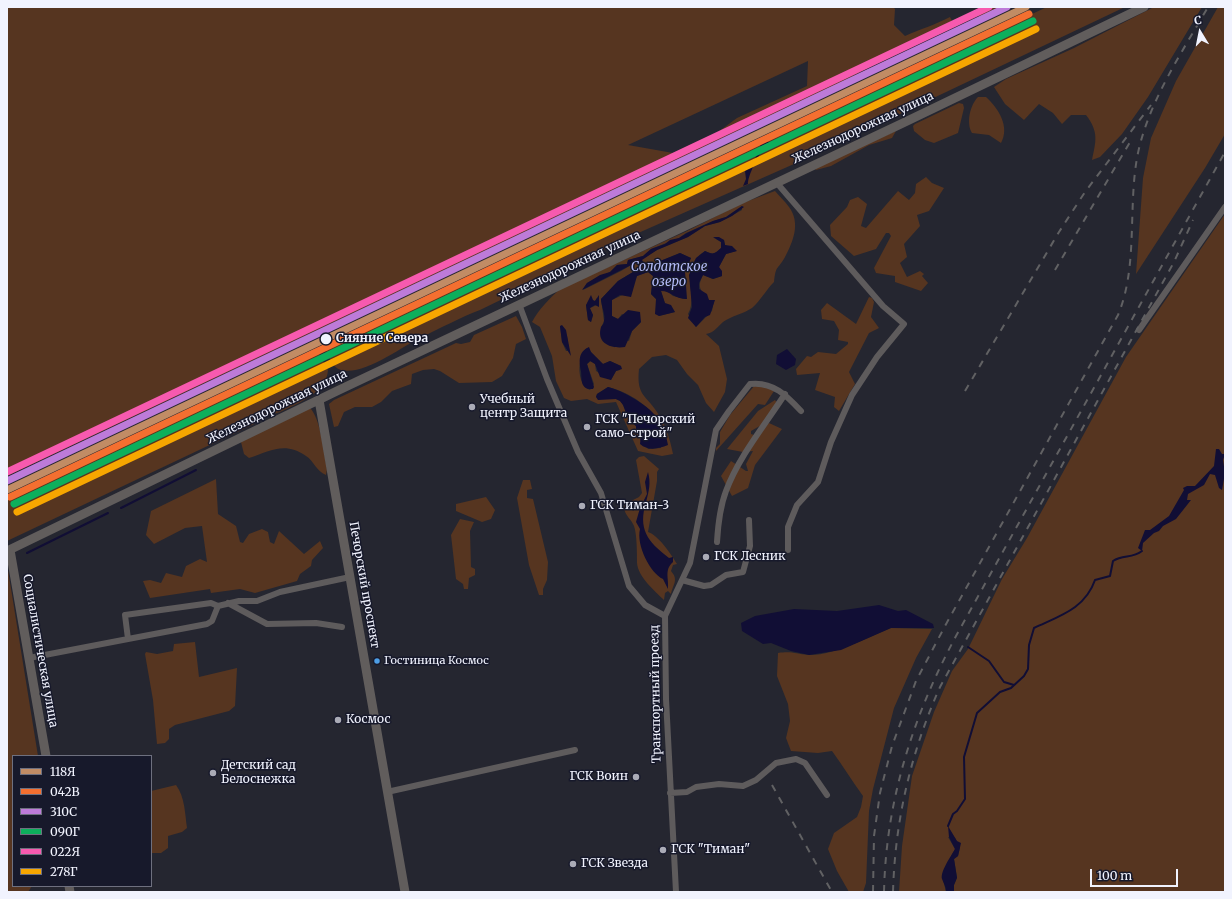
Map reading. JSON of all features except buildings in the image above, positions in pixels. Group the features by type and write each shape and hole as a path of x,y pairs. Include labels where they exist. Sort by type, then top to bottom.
{"main road":[{"name":"Железнодорожная улица","path":"8,550 519,304 1144,7"},
{"name":"Печорский проспект","path":"319,400 405,892"},
{"name":"Социалистическая улица","path":"8,550 46,755"}],"street":[{"path":"776,182 883,306 904,324 877,357 852,395 832,442 818,482 797,505 788,527 788,550"},
{"path":"1139,330 1225,207"},
{"path":"519,304 547,379 578,452 601,493 629,586 645,606 665,616"},
{"name":"Транспортный проезд","path":"676,892 670,793 665,616 690,563 716,430 750,384 760,383 785,394 801,411"},
{"path":"717,542 720,512 731,481 740,462 785,394"},
{"path":"682,580 704,586 711,585 726,575 743,572 750,546 749,520"},
{"path":"128,639 125,615 211,603 218,606 239,601 257,601 280,592 350,577"},
{"path":"228,603 267,624 316,623 342,627"},
{"path":"29,658 207,624 212,621 218,606"},
{"path":"387,792 575,750"},
{"path":"670,793 687,792 696,787 719,784 743,786 756,780 776,763 796,759 805,763 827,795"}],"shaded area":[{"path":"7,7 893,7 895,9 894,25 905,36 950,17 952,21 824,92 7,476","holes":["808,61 807,86 737,118 718,132 673,153 628,145"]},
{"path":"982,7 1005,7 981,19 976,11"},
{"path":"1047,7 1125,7 803,160 636,234 422,337 371,365 350,371 341,370 335,367 329,358 325,349 650,193 754,147 762,141 765,141 870,89"},
{"path":"1154,7 1202,7 1148,97 1122,134 1100,157 1092,160 1095,147 1095,132 1086,115 1071,115 1062,124 1053,113 1039,104 1024,120 1005,104 994,87 1006,79 1074,48"},
{"path":"1218,7 1225,7 1225,134 1205,168 1136,274 1143,178 1151,138 1176,81"},
{"path":"978,97 986,97 1002,118 1004,131 1001,143 989,135 972,133 970,129 969,119 971,109"},
{"path":"959,103 963,104 964,108 958,133 934,143 925,140 914,131 913,126 915,124"},
{"path":"896,131 892,138 869,145 831,166 816,170 814,167"},
{"path":"926,177 932,183 944,188 929,211 917,215 920,226 904,244 907,257 900,263 907,277 920,271 924,274 922,276 928,283 921,291 895,282 895,276 876,273 874,268 891,236 889,233 886,233 876,249 854,256 831,236 830,225 847,207 850,200 858,197 867,204 861,226 866,228 898,191 909,200 915,193 916,184"},
{"path":"775,191 789,207 795,219 791,245 777,270 774,282 755,305 752,308 726,320 713,331 706,334 719,346 727,379 725,392 714,412 706,403 698,385 687,374 677,360 666,355 652,357 639,369 639,385 641,391 655,408 662,420 668,434 673,454 662,456 638,451 616,402 598,404 587,399 571,401 564,398 556,381 552,356 540,327 532,322 544,304 560,289 687,231 740,204","holes":["742,206 742,210 720,222 705,226 688,237 657,250 621,271 583,290 587,283 610,272 617,265 627,264 628,260 643,256 651,249 679,238 686,233 713,221 726,217","714,238 724,240 725,245 736,251 726,254 719,267 722,276 713,279 703,275 700,288 709,300 714,300 712,311 696,327 688,314 692,298 690,282 692,266 696,258 705,251 714,253 721,248 721,242","680,253 691,258 685,272 686,299 673,296 667,291 661,291 665,304 675,312 659,316 656,308 656,299 651,294 653,276 648,272 637,276 633,283 633,290 612,300 612,316 618,319 622,314 641,322 632,331 629,341 601,328 604,321 601,299 618,281 633,272","597,298 599,300 599,304 590,308 593,315 591,322 588,320 586,305 595,301","560,326 567,336 569,351 566,351 562,342","587,348 603,364 610,361 621,366 620,370 616,371 611,380 596,371 595,364 591,361 587,364 594,384 590,390 585,387 580,376 581,358","608,387 616,389 632,397 647,407 653,414 660,429 661,448 648,449 640,440 640,432 627,416 620,401 613,398 596,397 597,394"]},
{"path":"1225,214 1225,892 954,892 954,885 957,877 954,859 958,856 960,848 955,838 948,837 955,849 942,875 946,892 899,892 902,846 912,776 934,712 952,671 968,649 1002,579 1027,538 1126,357"},
{"path":"869,297 872,298 874,302 871,317 879,328 869,333 849,372 855,384 839,411 834,407 835,397 815,390 820,373 797,375 796,369 807,356 811,357 818,352 836,354 848,344 848,342 838,340 839,330 834,321 822,319 821,310 827,303 856,324"},
{"path":"516,316 526,339 516,344 513,358 502,376 492,382 459,383 440,371 434,369 423,370 412,374 411,384 392,391 381,402 372,407 355,407 344,412 338,426 334,427 329,404 334,400 456,343 461,344 470,342 474,335"},
{"path":"318,352 328,370 326,378 317,391 302,401 280,412 255,419 254,424 7,541 7,497"},
{"path":"755,385 765,386 774,391 765,405 758,404 716,451 716,448 720,444 720,432 730,415"},
{"path":"775,400 777,403 765,423 751,431 751,434 754,435 769,423 782,429 755,465 748,488 732,496 721,476 731,461 748,471 746,464 753,451 743,452 727,449 758,411"},
{"path":"310,408 314,413 319,428 327,469 326,475 320,471 306,456 291,449 284,448 271,450 249,458 244,454 241,442 244,438 278,424"},
{"path":"644,456 659,469 657,472 657,481 648,532 660,541 677,564 673,565 671,571 675,577 675,582 671,594 668,591 665,593 664,600 640,573 637,563 635,530 633,523 627,516 624,507 625,504 639,497 642,493 636,460 639,457"},
{"path":"216,479 218,514 236,526 240,542 243,543 249,534 262,529 268,532 270,542 274,544 279,531 304,554 320,541 323,548 312,560 311,566 300,574 297,581 255,593 240,589 211,593 210,589 150,598 143,581 150,580 161,583 166,573 182,577 186,566 200,559 207,562 202,526 185,528 154,544 146,535 151,511"},
{"path":"523,480 530,480 532,489 527,490 527,498 533,499 548,562 547,580 543,589 543,595 539,595 529,565 517,498"},
{"path":"486,497 495,510 491,519 482,522 456,511 456,504"},
{"path":"460,519 474,522 470,531 471,567 475,569 475,575 469,578 468,589 464,589 463,584 456,579 451,535"},
{"path":"7,564 38,755 12,755 12,887 31,887 28,892 7,892"},
{"path":"891,628 932,629 916,658 894,708 873,789 869,811 866,883 863,892 849,892 837,871 828,849 834,833 857,817 863,796 832,751 818,753 791,751 786,738 790,721 788,704 777,676 778,653 791,652 809,655 829,652"},
{"path":"195,642 199,677 237,668 235,706 229,711 175,725 169,729 169,739 165,743 157,744 153,700 145,654 146,652 157,654 173,651 174,644"},
{"path":"176,785 183,800 185,811 187,828 182,832 168,836 168,848 161,853 152,853 152,791"}],"water":[{"path":"779,138 775,147 764,150 756,160 751,171 748,184 743,186 746,179 745,171 756,157 762,141 770,142"},
{"path":"742,206 744,207 732,216 720,222 705,226 688,237 657,250 642,260 644,263 642,266 638,262 633,264 582,290 587,283 600,275 610,272 617,265 627,264 628,260 643,256 651,249 665,244 670,240 679,238 713,221 726,217"},
{"path":"713,237 719,237 724,240 725,245 732,246 737,251 726,254 719,267 722,271 722,276 713,279 703,275 699,283 699,289 707,294 709,300 715,300 710,315 705,317 696,327 688,318 692,307 689,275 696,258 705,251 714,253 721,248 721,242"},
{"name":"Солдатское озеро","path":"680,253 691,258 685,272 687,299 679,298 667,292 661,291 665,303 671,305 675,312 659,316 655,314 656,299 651,294 653,276 648,272 637,276 631,297 620,295 612,300 612,316 618,319 628,310 640,312 641,322 632,331 625,347 615,347 606,344 601,338 600,333 601,327 604,323 604,313 601,299 618,281 633,272"},
{"path":"591,295 595,301 599,295 599,307 595,305 590,308 593,315 591,322 588,320 586,305"},
{"path":"562,325 566,330 571,356 562,342 560,326"},
{"path":"589,347 591,352 603,364 610,361 621,366 622,369 616,371 611,380 600,377 595,364 590,361 587,364 594,387 593,389 586,388 582,384 580,364 581,354"},
{"path":"787,349 796,359 795,365 786,370 776,364 777,355"},
{"path":"608,387 628,395 650,410 658,420 661,435 666,436 668,445 653,449 646,448 640,444 641,436 636,430 636,426 629,420 620,401 616,399 598,400 596,397 597,394"},
{"path":"1216,449 1219,449 1222,454 1225,454 1223,460 1225,473 1222,490 1219,488 1215,475 1210,474 1204,485 1188,494 1187,500 1191,500 1176,519 1163,526 1159,531 1154,533 1143,543 1142,551 1138,548 1145,530 1150,530 1169,516 1184,490 1183,488 1187,486 1195,486 1214,466"},
{"path":"648,472 649,487 644,511 644,527 646,534 655,546 669,558 673,557 673,562 668,571 668,589 663,579 653,571 645,558 640,543 640,529 636,522 640,508 647,494 645,482"},
{"path":"879,605 898,611 906,610 933,624 934,628 891,628 841,650 809,655 791,651 771,643 763,644 742,631 741,623 755,616 794,609 837,611"},
{"path":"948,826 957,841 961,843 958,856 954,859 957,878 954,885 954,892 946,892 942,879 944,868 955,849 949,837"}],"waterway":[{"path":"121,508 196,470"},
{"path":"27,553 108,513"},
{"path":"948,826 953,814 957,811 965,799 964,757 977,713 1000,692 1011,688 1024,676 1028,669 1029,645 1034,628 1062,615 1078,605 1091,590 1095,580 1110,576 1113,561 1135,555 1142,551"},
{"path":"968,647 989,661 1004,682 1014,685"}],"railway":[{"path":"873,892 874,836 880,793 892,746 916,681 1118,315 1124,297 1128,277 1132,238 1134,177 1142,138 1166,80 1208,7"},
{"path":"965,391 1059,232 1085,192 1151,105"},
{"path":"1055,270 1130,142"},
{"path":"884,892 890,824 896,792 915,728 941,666 956,636 1225,152"},
{"path":"893,892 897,839 906,787 921,736 940,687 1174,262 1193,220"},
{"path":"772,785 832,892"}],"transit line":[{"name":"022Я","path":"7,472 989,7"},
{"name":"310С","path":"7,481 1007,7"},
{"name":"118Я","path":"7,490 1026,7"},
{"name":"042В","path":"10,497 1029,14"},
{"name":"090Г","path":"14,504 1033,21"},
{"name":"278Г","path":"17,512 1036,29"}],"place":[{"name":"Сияние Севера","path":"326,339"},
{"name":"Учебный центр Защита","path":"472,407"},
{"name":"ГСК \"Печорский само-строй\"","path":"587,427"},
{"name":"ГСК Тиман-3","path":"582,506"},
{"name":"ГСК Лесник","path":"706,557"},
{"name":"Гостиница Космос","path":"377,661"},
{"name":"Космос","path":"338,720"},
{"name":"Детский сад Белоснежка","path":"213,773"},
{"name":"ГСК Воин","path":"636,777"},
{"name":"ГСК \"Тиман\"","path":"663,850"},
{"name":"ГСК Звезда","path":"573,864"}]}
